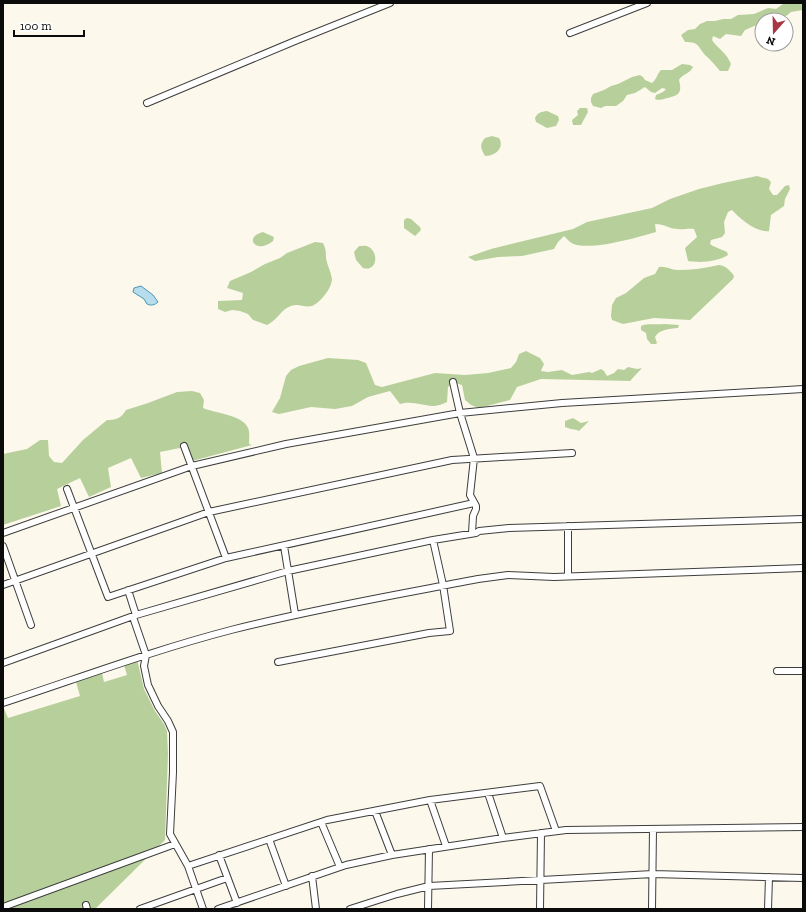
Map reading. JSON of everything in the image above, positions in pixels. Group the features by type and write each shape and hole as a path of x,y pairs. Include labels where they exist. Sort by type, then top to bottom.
{"street":[{"path":"147,103 390,3"},
{"path":"570,33 648,3"},
{"path":"453,382 460,413 474,458 470,495 476,509 473,516 474,533"},
{"path":"3,533 192,466 286,444 460,413 547,404 803,389"},
{"path":"184,446 226,558"},
{"path":"3,585 209,512 444,461 572,453"},
{"path":"67,489 108,597 226,558 474,503"},
{"path":"568,528 803,519"},
{"path":"3,663 135,616 288,571 479,531 509,528 568,528 803,522"},
{"path":"568,528 568,576"},
{"path":"278,662 430,633 450,631 443,585 433,540"},
{"path":"3,546 31,625"},
{"path":"284,546 295,614"},
{"path":"3,703 146,655 295,614 478,579 508,575 568,576 803,568"},
{"path":"128,590 146,655 144,666 148,685 173,732 173,772 169,831 171,838 188,866 203,909"},
{"path":"777,671 803,671"},
{"path":"188,866 321,822 430,800 540,786 556,831"},
{"path":"488,793 502,838"},
{"path":"430,800 446,846"},
{"path":"375,812 392,855"},
{"path":"321,822 340,867"},
{"path":"218,909 340,867 392,855 502,838 556,831 803,827"},
{"path":"652,909 653,829"},
{"path":"540,909 541,833"},
{"path":"269,839 286,886"},
{"path":"3,907 175,844"},
{"path":"428,909 429,849"},
{"path":"219,855 237,903"},
{"path":"350,909 397,894 429,886 653,874 803,878"},
{"path":"312,876 316,909"},
{"path":"768,909 769,877"},
{"path":"140,909 227,878"}],"green space":[{"path":"803,3 803,10 791,12 759,12 768,8 776,9 783,4"},
{"path":"754,14 754,26 745,30 741,36 726,34 720,39 713,36 712,40 727,57 731,64 728,71 720,71 698,45 685,42 681,35 688,30 695,29 700,24 707,21 731,19 738,15"},
{"path":"682,64 693,67 679,80 680,90 675,96 657,100 655,99 656,95 666,89 662,88 655,93 651,92 645,87 635,93 627,95 623,101 616,106 605,106 601,108 593,106 591,102 593,94 632,77 640,75 645,80 652,83 661,70 672,70"},
{"path":"580,108 587,108 588,112 581,125 573,125 572,120 578,115 577,111"},
{"path":"547,111 558,116 559,120 556,126 547,128 536,122 535,118 539,113"},
{"path":"492,136 499,138 501,142 500,148 492,155 485,156 481,145 485,138"},
{"path":"757,176 768,179 771,182 769,189 773,195 777,195 785,186 789,185 790,189 785,199 784,206 771,215 769,231 759,230 744,221 732,210 728,212 724,222 725,233 722,237 711,240 710,244 727,252 728,255 714,261 688,261 685,248 697,237 694,229 675,229 655,224 656,232 627,240 595,246 577,245 571,243 564,236 554,249 522,256 498,257 475,261 468,257 491,249 573,229 587,222 652,208 670,199 699,189"},
{"path":"407,218 411,219 420,227 421,230 415,236 404,228 404,220"},
{"path":"263,232 274,237 273,241 267,245 257,246 253,241 254,237"},
{"path":"315,242 323,243 324,245 332,279 328,291 322,299 315,304 312,306 294,305 288,307 267,325 253,320 248,314 240,311 232,310 225,312 218,309 218,301 242,300 243,293 227,288 230,281 280,258 287,253"},
{"path":"359,246 367,246 372,250 375,257 374,265 368,268 363,268 356,260 354,252"},
{"path":"719,265 724,266 729,270 734,276 733,279 690,320 654,318 623,324 612,320 612,305 616,298 626,293 644,278 655,274 659,267 683,270"},
{"path":"664,324 679,325 678,328 659,332 655,337 657,343 651,344 647,339 646,333 641,330 641,326"},
{"path":"526,351 540,358 544,364 541,371 548,372 562,370 572,375 589,372 592,373 601,369 607,376 614,373 618,369 624,370 628,367 637,369 642,368 630,381 541,379 517,387 510,400 479,408 471,405 465,400 462,385 455,383 448,387 447,402 435,406 412,403 400,404 390,391 368,397 352,406 335,409 311,407 279,414 272,412 280,398 286,376 291,370 299,366 328,358 358,360 366,363 375,385 382,387 435,373 465,375 488,373 511,368 516,362 519,354"},
{"path":"192,391 200,393 204,400 203,408 234,417 245,424 249,431 249,444 252,445 192,461 185,447 160,452 162,473 141,478 131,458 108,468 111,487 89,497 80,478 57,489 61,506 3,525 3,454 27,449 40,440 48,440 49,456 54,462 62,463 83,440 107,420 116,419 126,410 177,392"},
{"path":"573,418 581,423 589,421 579,431 565,427 565,421"},
{"path":"137,659 144,689 167,731 168,754 165,840 95,909 3,909 3,706 8,718 80,696 76,682 102,673 104,682 127,675 124,665"}],"water":[{"path":"141,286 153,295 158,302 156,304 148,305 144,299 133,292 134,288"}]}
